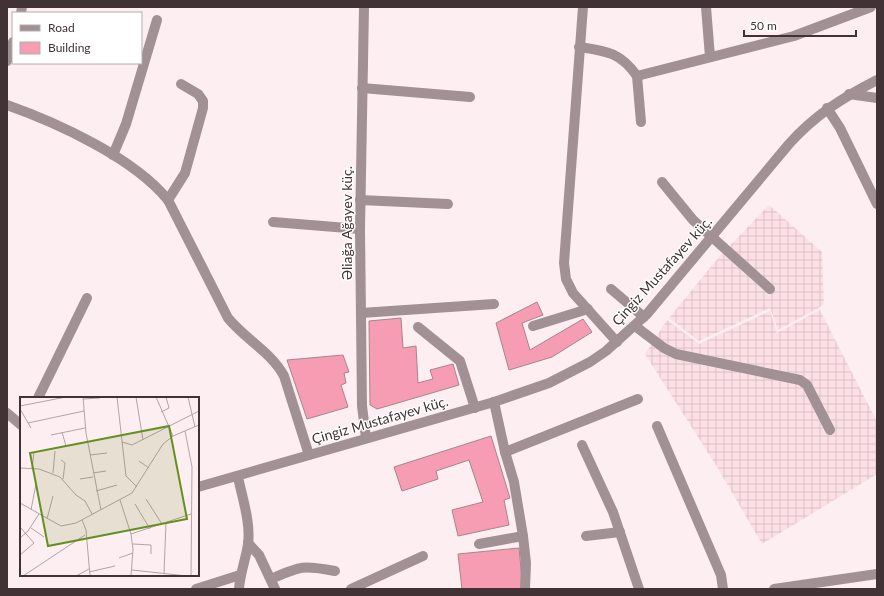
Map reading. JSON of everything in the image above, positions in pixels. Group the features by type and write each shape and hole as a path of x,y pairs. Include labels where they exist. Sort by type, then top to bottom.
{"street":[{"name":"Əliağa Ağayev küç.","path":"364,7 360,229 362,406 366,438"},
{"path":"582,7 564,263 566,279 573,292 616,342"},
{"path":"706,7 710,57"},
{"path":"637,76 794,36 870,7"},
{"path":"875,7 877,12"},
{"path":"113,155 126,124 157,20"},
{"path":"7,61 12,45"},
{"path":"579,47 608,51 629,65 637,76 641,122"},
{"name":"Çingiz Mustafayev küç.","path":"199,487 238,477 366,438 475,408 528,391 576,370 601,355 644,317 789,144 812,120 849,94 877,80"},
{"path":"168,200 185,173 204,101 198,94 181,84"},
{"path":"362,88 470,97"},
{"path":"849,94 877,98"},
{"path":"7,105 54,123 113,155 157,186 168,200 228,318 242,333 278,365 284,376 309,455"},
{"path":"827,108 840,128 877,204"},
{"path":"662,182 693,220 770,289"},
{"path":"360,200 448,204"},
{"path":"273,222 360,229"},
{"path":"611,289 644,317"},
{"path":"38,397 87,298"},
{"path":"361,313 494,304"},
{"path":"533,326 588,309"},
{"path":"418,326 460,361 475,408"},
{"path":"635,326 664,348 676,354 800,380 807,385 830,430"},
{"path":"505,452 638,399"},
{"path":"494,402 505,452 514,482 523,536 526,563 525,589"},
{"path":"7,413 20,424"},
{"path":"657,426 721,575 724,589"},
{"path":"582,445 613,512 639,589"},
{"path":"238,477 247,526 248,543 240,575 239,589"},
{"path":"586,536 620,532"},
{"path":"479,544 523,536"},
{"path":"248,543 259,555 275,589"},
{"path":"351,589 423,556"},
{"path":"270,579 302,567 309,566 335,571"},
{"path":"774,589 877,574"},
{"path":"196,589 240,575"}],"shaded area":[{"path":"769,205 822,252 824,305 778,330 770,308 699,341 669,318 719,257"},
{"path":"820,310 877,422 877,474 762,544 719,470 645,354 667,320 699,344 770,311 777,333"}],"building":[{"path":"537,302 543,315 522,323 530,350 583,319 592,332 552,357 509,370 496,323"},
{"path":"401,318 403,348 416,346 418,383 433,379 430,370 453,364 459,385 377,409 370,405 369,321"},
{"path":"343,355 349,372 344,373 346,383 341,385 348,407 307,419 287,360"},
{"path":"491,436 510,498 504,500 509,525 458,536 452,510 483,502 469,460 436,471 438,479 402,491 394,467"},
{"path":"519,548 523,589 462,589 458,554"}]}
